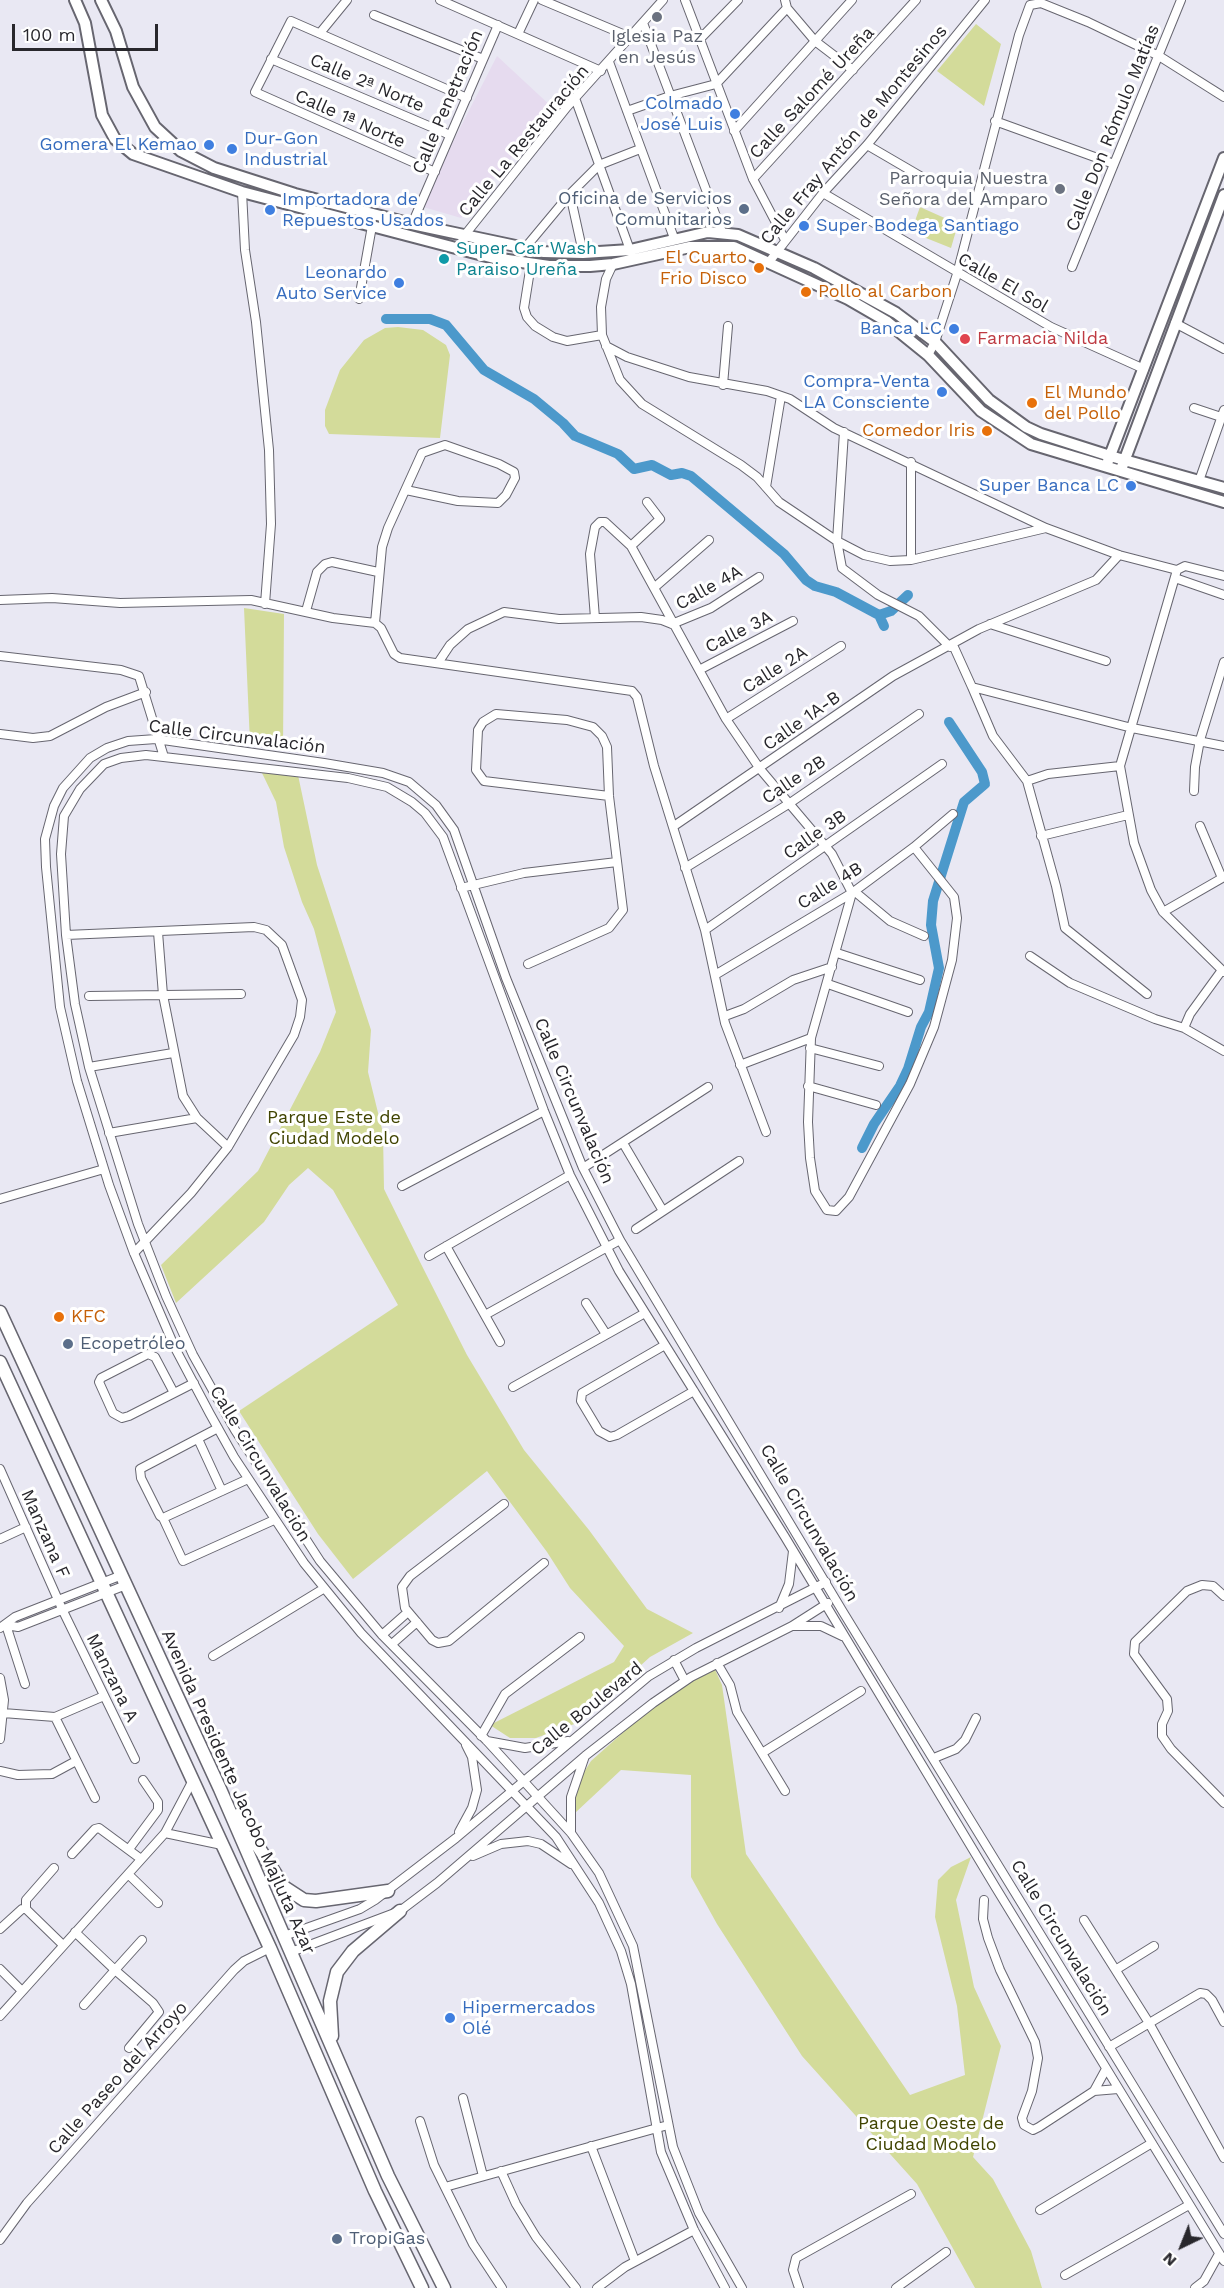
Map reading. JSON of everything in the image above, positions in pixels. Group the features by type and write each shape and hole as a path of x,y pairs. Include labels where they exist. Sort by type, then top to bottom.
{"main road":[{"name":"Avenida Presidente Jacobo Majluta Azar","path":"0,1311 220,1789 388,2176 444,2288"},
{"name":"Avenida Presidente Jacobo Majluta Azar","path":"0,1362 270,1948 351,2137 422,2288"},
{"path":"220,1789 284,1887 298,1897 316,1901 388,1891"},
{"path":"333,2046 330,2001 337,1972 353,1951 400,1911"}],"street":[{"path":"75,0 85,23 102,115 115,139 133,154 242,192 460,249 531,264 565,267 613,264 705,246 734,247 866,309 905,335 928,355 981,411 1018,438 1105,469 1224,502"},
{"path":"101,0 116,31 133,87 145,111 163,135 181,151 214,168 241,178 412,224 525,248 583,253 630,250 708,232 738,235 776,250 887,308 935,342 989,400 1013,419 1041,434 1224,488"},
{"path":"320,33 346,0"},
{"path":"440,0 601,71"},
{"path":"518,34 534,0"},
{"path":"542,0 557,3 630,37"},
{"path":"685,0 753,179 785,240"},
{"path":"699,40 738,0"},
{"path":"734,131 852,0"},
{"name":"Calle Salomé Ureña","path":"753,179 916,0"},
{"name":"Calle Fray Antón de Montesinos","path":"769,262 776,250 823,193 867,145 985,0"},
{"name":"Calle Don Rómulo Matías","path":"1072,267 1180,0"},
{"name":"Calle La Restauración","path":"460,249 464,236 575,98 609,62 660,1"},
{"path":"928,355 935,342 957,274 995,121 1027,8 1032,3 1041,3 1159,56 1224,97"},
{"path":"627,111 670,96 716,84 786,4 815,41 854,70"},
{"path":"374,15 483,59"},
{"path":"271,59 291,21 467,98"},
{"path":"643,23 722,232"},
{"name":"Calle Penetración","path":"412,224 498,25"},
{"name":"Calle 1ª Norte","path":"271,59 255,92 435,172"},
{"name":"Calle 2ª Norte","path":"271,59 450,135"},
{"path":"609,62 674,238"},
{"path":"575,98 630,250"},
{"path":"995,121 1114,164"},
{"path":"867,145 927,180"},
{"path":"525,248 570,194 599,165 640,149"},
{"path":"1105,469 1224,158"},
{"path":"242,192 245,250 256,322 269,450 271,524 265,604"},
{"name":"Calle El Sol","path":"823,193 957,274 1062,333 1144,369"},
{"path":"570,194 583,253"},
{"path":"1120,473 1224,195"},
{"path":"359,299 372,226"},
{"path":"531,264 524,308 527,317 535,326 553,337 567,341 602,335"},
{"path":"613,264 606,279 601,307 602,335 620,380 642,404 741,465 779,502 837,541 864,555 890,561 911,560 1046,528"},
{"path":"1163,317 1224,349"},
{"path":"723,385 729,326"},
{"path":"606,346 657,368 723,385 781,396 844,432 1046,528 1176,574 1224,595"},
{"path":"766,487 781,396"},
{"path":"1194,408 1223,415 1198,481"},
{"path":"844,432 837,541 844,571 878,595 919,616 952,646 993,736 1027,781 1065,928 1148,994"},
{"path":"375,623 378,572 388,528 422,453 445,445 499,464 514,472 515,478 506,495 498,503 458,501 406,490"},
{"path":"911,462 911,560"},
{"path":"631,546 660,519 647,502"},
{"path":"595,618 590,554 595,527 600,522 605,522 631,546 726,719 760,769 825,846 853,892 890,921 924,936"},
{"path":"655,587 709,540"},
{"name":"Calle 1A-B","path":"674,826 893,676 990,624 1096,580 1119,555"},
{"path":"306,611 318,572 325,564 332,562 378,572"},
{"path":"1184,1028 1223,971 1162,912 1134,843 1120,766 1176,574 1185,566 1224,576"},
{"name":"Calle 4A","path":"672,624 711,608 759,577"},
{"path":"0,600 52,598 120,603 206,599 251,600 375,623 381,628 394,654 399,658 632,691 637,697 649,750 705,930 725,1016 740,1065 766,1132"},
{"path":"438,663 460,635 500,613 559,619 641,617 672,624"},
{"name":"Calle 3A","path":"699,670 793,621"},
{"path":"990,624 1106,661"},
{"name":"Calle 2A","path":"726,719 841,646"},
{"path":"0,656 121,670 139,676 146,692 156,739 164,757"},
{"path":"1194,791 1195,767 1200,740 1222,675 1224,662"},
{"path":"972,687 1132,728 1224,746"},
{"path":"0,734 33,738 50,736 106,707 146,692"},
{"path":"528,964 615,924 623,910 624,902 609,796 605,742 598,731 586,723 505,713 490,717 478,730 476,770 484,781 609,796"},
{"name":"Calle 2B","path":"685,868 790,803 919,714"},
{"name":"Calle Circunvalación","path":"725,2288 694,2230 669,2175 656,2128 631,1984 611,1926 556,1837 394,1668 323,1589 274,1520 218,1428 175,1348 134,1253 76,1081 60,1008 48,900 45,838 54,806 63,788 90,758 128,741 156,739 383,773 409,782 436,805 454,830 506,978 583,1168 621,1240 836,1599 1224,2234"},
{"name":"Calle Circunvalación","path":"742,2288 691,2194 673,2147 633,1946 598,1873 571,1833 484,1738 382,1635 320,1561 235,1430 193,1355 166,1296 109,1133 89,1066 75,1004 66,935 61,854 64,816 70,803 104,764 121,758 146,755 344,777 387,787 412,802 425,813 443,837 544,1111 570,1175 606,1248 793,1550 1221,2258"},
{"name":"Calle 3B","path":"705,930 942,764"},
{"path":"1027,781 1048,774 1120,766"},
{"name":"Calle 4B","path":"715,975 853,892 914,847 953,814"},
{"path":"1041,836 1128,815"},
{"path":"1162,912 1223,877 1200,826"},
{"path":"853,892 810,1048 808,1086 810,1158 815,1191 827,1210 836,1211 849,1197 915,1075 934,1027 952,960 957,918 954,897 914,847"},
{"path":"461,888 524,873 617,862"},
{"path":"66,935 254,927 266,930 282,945 302,1000 300,1017 294,1035 228,1148 191,1194 134,1253"},
{"path":"158,932 163,995 183,1096 197,1118 228,1148"},
{"path":"837,953 920,980"},
{"path":"1029,956 1070,983 1155,1019 1184,1028 1224,1051"},
{"path":"725,1016 744,1009 793,980 832,967"},
{"path":"828,984 908,1012"},
{"path":"89,996 241,994"},
{"path":"740,1065 811,1038"},
{"path":"810,1048 879,1066"},
{"path":"89,1066 173,1053"},
{"path":"808,1086 876,1105"},
{"path":"583,1168 708,1087"},
{"path":"402,1186 544,1111"},
{"path":"109,1133 197,1118"},
{"path":"623,1143 663,1211"},
{"path":"636,1229 739,1161"},
{"path":"0,1199 104,1168"},
{"path":"429,1256 570,1175"},
{"path":"485,1315 621,1240"},
{"path":"446,1246 500,1342"},
{"path":"586,1303 606,1334"},
{"path":"513,1387 645,1313"},
{"path":"665,1345 582,1394 581,1401 599,1431 609,1437 617,1436 694,1391"},
{"path":"174,1393 156,1358 148,1354 101,1378 99,1382 112,1413 122,1418 174,1393 194,1383"},
{"path":"218,1428 140,1469 141,1478 183,1561 274,1520"},
{"path":"198,1438 222,1491"},
{"name":"Manzana F","path":"0,1469 63,1611"},
{"path":"163,1518 248,1479"},
{"path":"504,1504 410,1576 402,1587 408,1612 432,1640 438,1643 449,1641 544,1563"},
{"path":"0,1539 26,1527"},
{"path":"778,1608 789,1584 793,1550"},
{"path":"2,1627 15,1617 58,1600 124,1580"},
{"name":"Calle Boulevard","path":"284,1936 360,1909 388,1891 456,1838 570,1741 674,1660 826,1582"},
{"path":"1224,1596 1213,1586 1202,1585 1187,1592 1135,1642 1134,1654 1167,1699 1168,1711 1162,1724 1162,1736 1171,1749 1224,1803"},
{"path":"2,1627 18,1627 63,1611 104,1587"},
{"path":"213,1656 323,1589"},
{"name":"Calle Boulevard","path":"291,1952 400,1911 463,1861 585,1756 685,1681 792,1626 836,1599"},
{"name":"Manzana A","path":"63,1611 135,1759"},
{"path":"382,1635 408,1612"},
{"path":"392,1644 417,1622"},
{"path":"792,1626 820,1626 843,1636"},
{"path":"2,1627 25,1684"},
{"path":"570,1741 525,1748 484,1738 505,1694 580,1637"},
{"path":"394,1668 404,1658"},
{"path":"674,1660 685,1681"},
{"path":"717,1664 730,1685 737,1712 785,1791"},
{"path":"0,1677 3,1713 0,1738"},
{"path":"762,1753 861,1691"},
{"path":"3,1713 55,1717 104,1696"},
{"path":"55,1717 95,1798"},
{"path":"934,1758 956,1749 965,1740 976,1718"},
{"path":"456,1838 472,1808 477,1790 472,1757 464,1741"},
{"path":"571,1833 571,1797 585,1756"},
{"path":"0,1771 18,1774 52,1774 76,1761"},
{"path":"129,1849 158,1810 158,1802 143,1780"},
{"path":"0,2016 165,1833 192,1780"},
{"path":"72,1854 95,1829 103,1830 141,1859"},
{"path":"165,1833 222,1845"},
{"path":"463,1861 501,1844 528,1841 542,1844 577,1868"},
{"path":"54,1868 26,1900 26,1909 63,1945"},
{"path":"128,1874 158,1903"},
{"path":"984,1900 983,1919 988,1938 1000,1970 1035,2042 1038,2058 1032,2091 1022,2118 1024,2125 1033,2130 1094,2091 1106,2069"},
{"path":"0,1929 22,1909 26,1909"},
{"path":"1084,1920 1117,1969 1224,2158"},
{"path":"75,1932 153,2003 159,2012 129,2048"},
{"path":"84,2005 142,1940"},
{"path":"1117,1969 1154,1946"},
{"name":"Calle Paseo del Arroyo","path":"0,2240 27,2203 234,1970 270,1948"},
{"path":"0,1969 22,1991"},
{"path":"1109,2047 1200,1993 1206,1994 1212,2000 1224,2022"},
{"path":"1113,2079 1124,2073"},
{"path":"1094,2091 1118,2089"},
{"path":"463,2098 483,2176"},
{"path":"420,2121 434,2165 473,2244 502,2288"},
{"path":"445,2187 669,2125"},
{"path":"1040,2210 1152,2143"},
{"path":"591,2146 635,2261"},
{"path":"501,2171 516,2204 536,2237 576,2288"},
{"path":"799,2288 793,2270 796,2258 910,2194"},
{"path":"1065,2276 1189,2205"},
{"path":"597,2288 635,2261 694,2230"},
{"path":"896,2288 946,2252"},
{"path":"1197,2288 1221,2258"}],"shaded area":[{"path":"497,56 553,108 461,218 420,206"}],"green space":[{"path":"976,24 1001,44 984,106 937,71"},
{"path":"920,207 958,224 951,248 911,232"},
{"path":"385,328 423,330 446,345 450,355 440,438 329,434 325,426 325,410 340,370 364,340"},
{"path":"244,608 284,614 283,749 250,743"},
{"name":"Parque Este de Ciudad Modelo","path":"262,773 298,775 317,865 371,1030 368,1072 383,1133 384,1189 420,1262 467,1355 524,1450 589,1530 647,1609 693,1633 650,1657 577,1723 536,1738 510,1738 490,1725 614,1662 624,1646 570,1588 547,1552 487,1471 353,1579 318,1534 239,1411 398,1305 333,1190 308,1168 289,1185 264,1222 176,1303 161,1265 258,1171 320,1052 336,1012 314,929 302,902 284,847 276,802"},
{"name":"Parque Oeste de Ciudad Modelo","path":"713,1665 722,1685 746,1854 910,2095 965,2075 957,2006 935,1917 938,1880 951,1867 971,1857 956,1900 974,1987 1001,2046 973,2157 993,2179 1031,2251 1042,2288 975,2288 917,2184 802,2056 717,1924 691,1877 691,1775 621,1770 575,1813 572,1791 591,1761 654,1705"}],"waterway":[{"path":"386,319 430,319 446,325 484,370 534,399 575,436 618,454 634,469 652,465 671,475 682,473 691,476 784,554 806,580 815,586 836,592 879,615"},
{"path":"884,626 879,615 891,611 908,595"},
{"path":"862,1148 874,1124 900,1086 908,1069 921,1027 929,1012 939,968 931,925 933,901 964,802 985,784 982,772 949,722"}],"place":[{"name":"Iglesia Paz en Jesús","path":"657,17"},
{"name":"Colmado José Luis","path":"735,114"},
{"name":"Gomera El Kemao","path":"209,145"},
{"name":"Dur-Gon Industrial","path":"232,149"},
{"name":"Parroquia Nuestra Señora del Amparo","path":"1060,189"},
{"name":"Oficina de Servicios Comunitarios","path":"744,209"},
{"name":"Importadora de Repuestos Usados","path":"270,210"},
{"name":"Super Bodega Santiago","path":"804,226"},
{"name":"Super Car Wash Paraiso Ureña","path":"444,259"},
{"name":"El Cuarto Frio Disco","path":"759,268"},
{"name":"Leonardo Auto Service","path":"399,283"},
{"name":"Pollo al Carbon","path":"806,292"},
{"name":"Banca LC","path":"954,329"},
{"name":"Farmacia Nilda","path":"965,339"},
{"name":"Compra-Venta LA Consciente","path":"942,392"},
{"name":"El Mundo del Pollo","path":"1032,403"},
{"name":"Comedor Iris","path":"987,431"},
{"name":"Super Banca LC","path":"1131,486"},
{"name":"KFC","path":"59,1317"},
{"name":"Ecopetróleo","path":"68,1344"},
{"name":"Hipermercados Olé","path":"450,2018"},
{"name":"TropiGas","path":"337,2239"}]}
